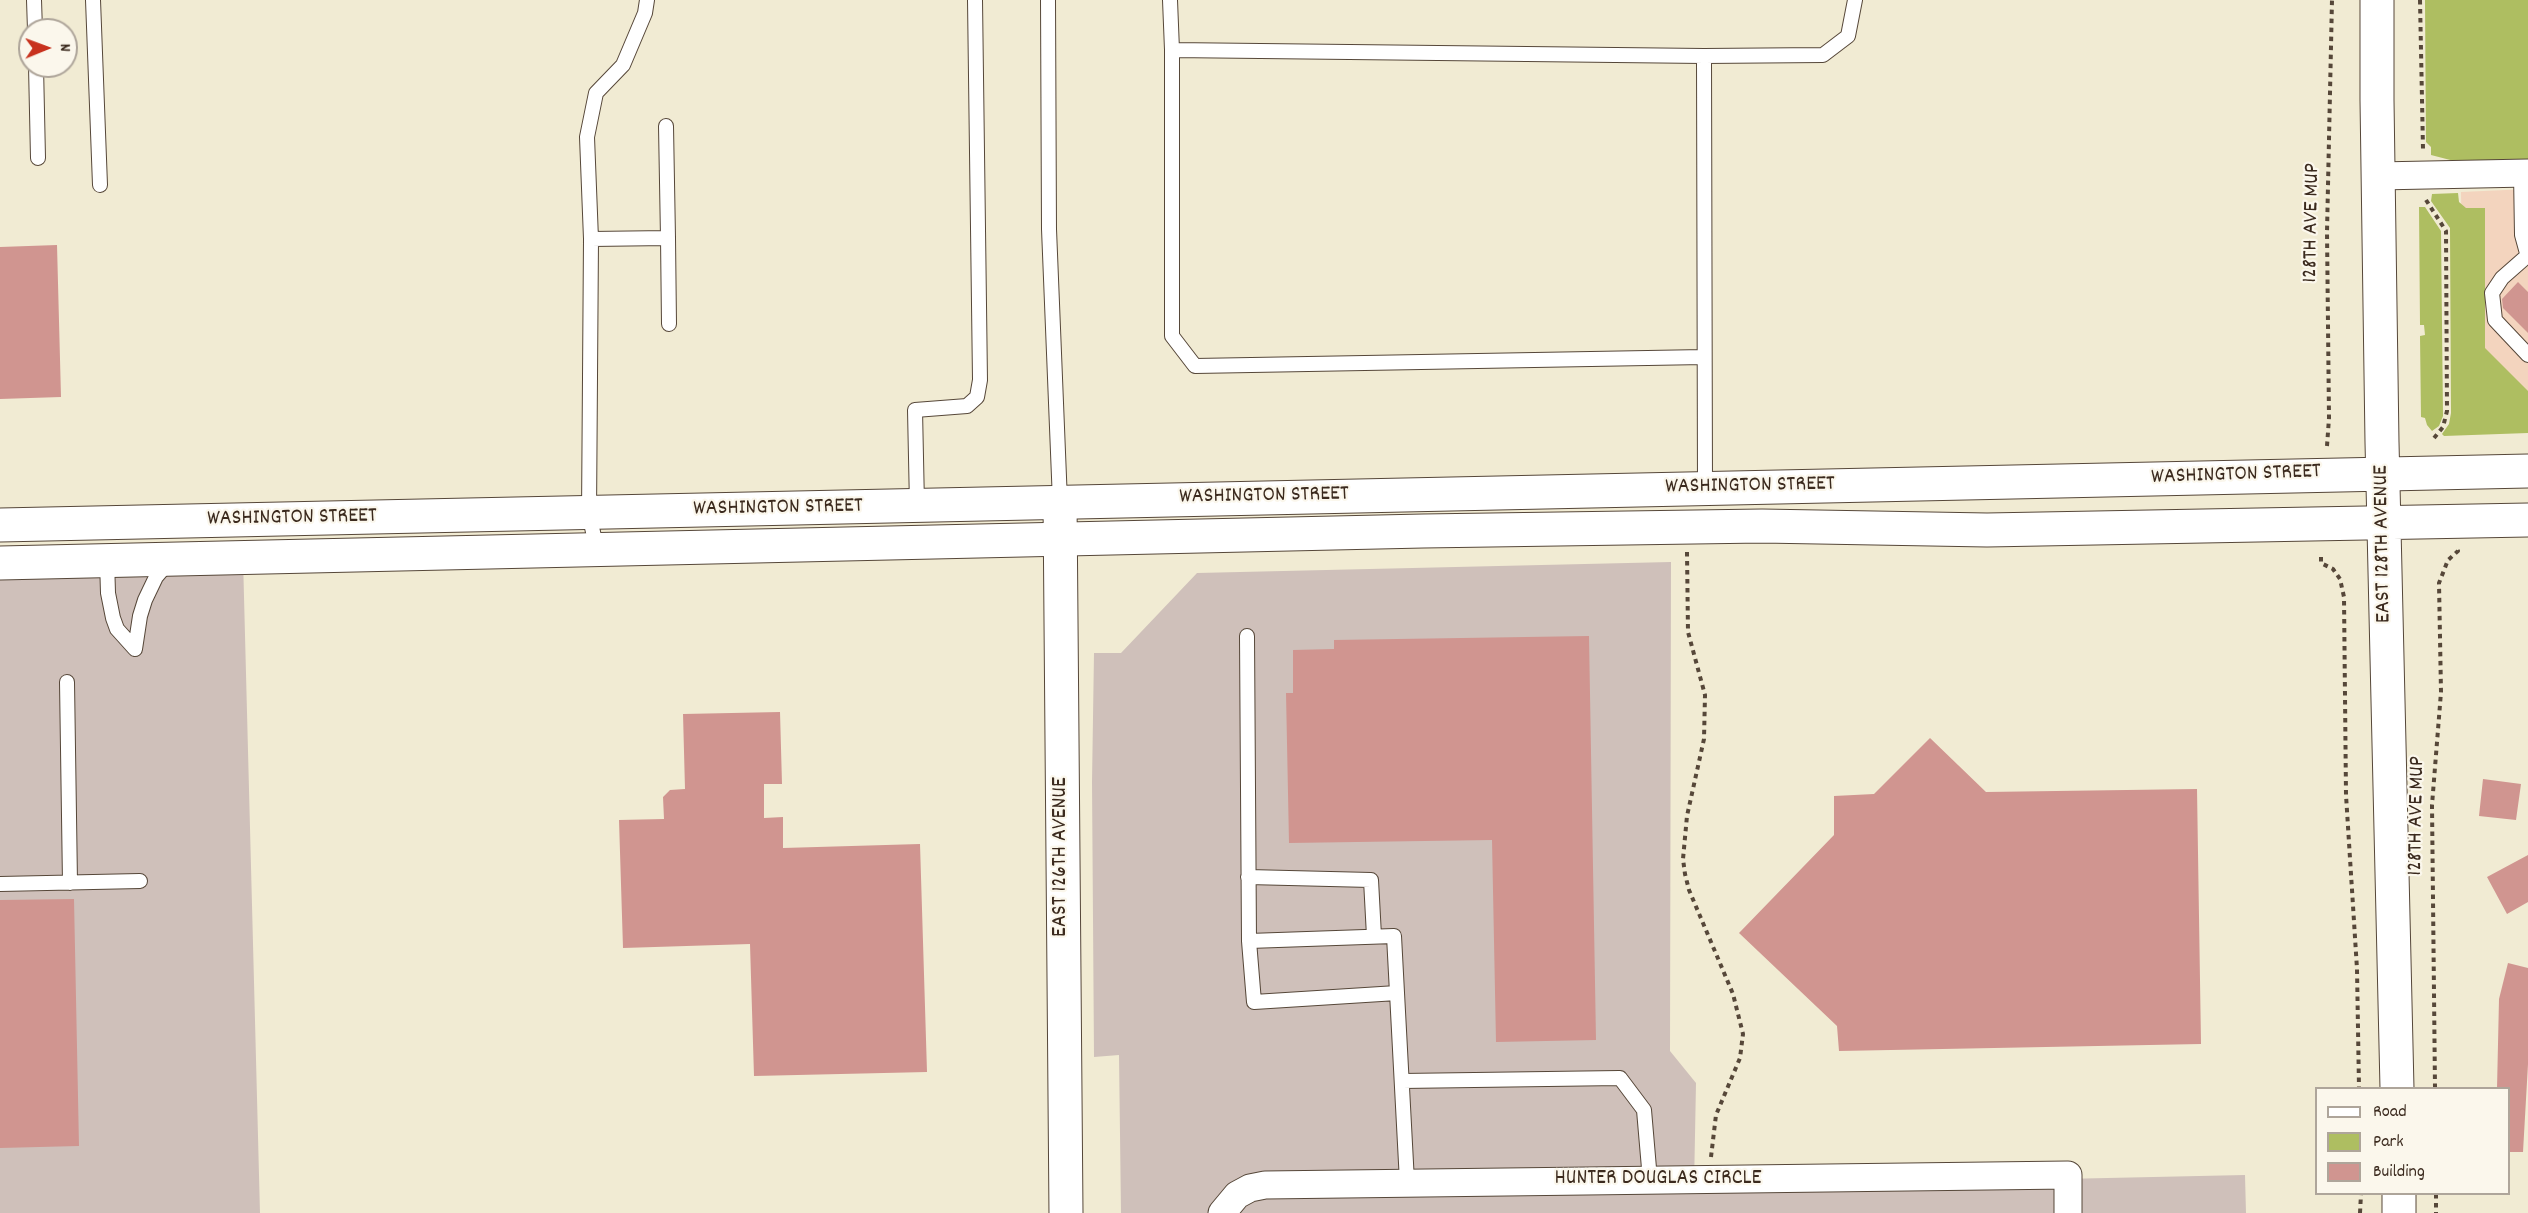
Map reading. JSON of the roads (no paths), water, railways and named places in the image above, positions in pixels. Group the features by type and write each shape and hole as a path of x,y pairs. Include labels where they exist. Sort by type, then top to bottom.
{"main road":[{"name":"EAST 128TH AVENUE","path":"2377,0 2383,474 2397,1087"},
{"name":"WASHINGTON STREET","path":"0,525 2528,471"},
{"name":"EAST 126TH AVENUE","path":"1060,502 1066,1213"},
{"name":"WASHINGTON STREET","path":"0,563 1762,526 1987,530 2528,520"},
{"path":"105,523 107,560"},
{"path":"2399,1195 2399,1213"}],"street":[{"path":"2378,176 2524,173"},
{"name":"HUNTER DOUGLAS CIRCLE","path":"1222,1213 1237,1195 1250,1188 1265,1185 2068,1175 2068,1213"}],"lane":[{"path":"34,0 35,18"},
{"path":"93,0 100,185"},
{"path":"597,550 589,514 591,239 587,137 596,93 623,65 645,13 647,0"},
{"path":"917,506 915,410 967,406 978,397 980,380 975,0"},
{"path":"1048,0 1049,229 1060,502"},
{"path":"1170,0 1172,336 1196,366 1704,357"},
{"path":"1172,50 1704,56 1823,55 1848,36 1855,0"},
{"path":"1704,56 1705,488"},
{"path":"36,78 38,158"},
{"path":"666,126 669,324"},
{"path":"2524,173 2525,203 2522,235 2528,257 2502,278 2492,293 2495,320 2528,355"},
{"path":"591,239 668,238"},
{"path":"107,560 108,592 113,618 117,629 135,649 145,600 156,577 171,559"},
{"path":"1247,636 1249,941 1254,1002 1397,993"},
{"path":"67,681 70,883"},
{"path":"1248,877 1371,880 1374,936"},
{"path":"0,884 140,881"},
{"path":"1249,941 1394,936 1407,1182"},
{"path":"1402,1081 1620,1078 1644,1110 1650,1180"}]}
